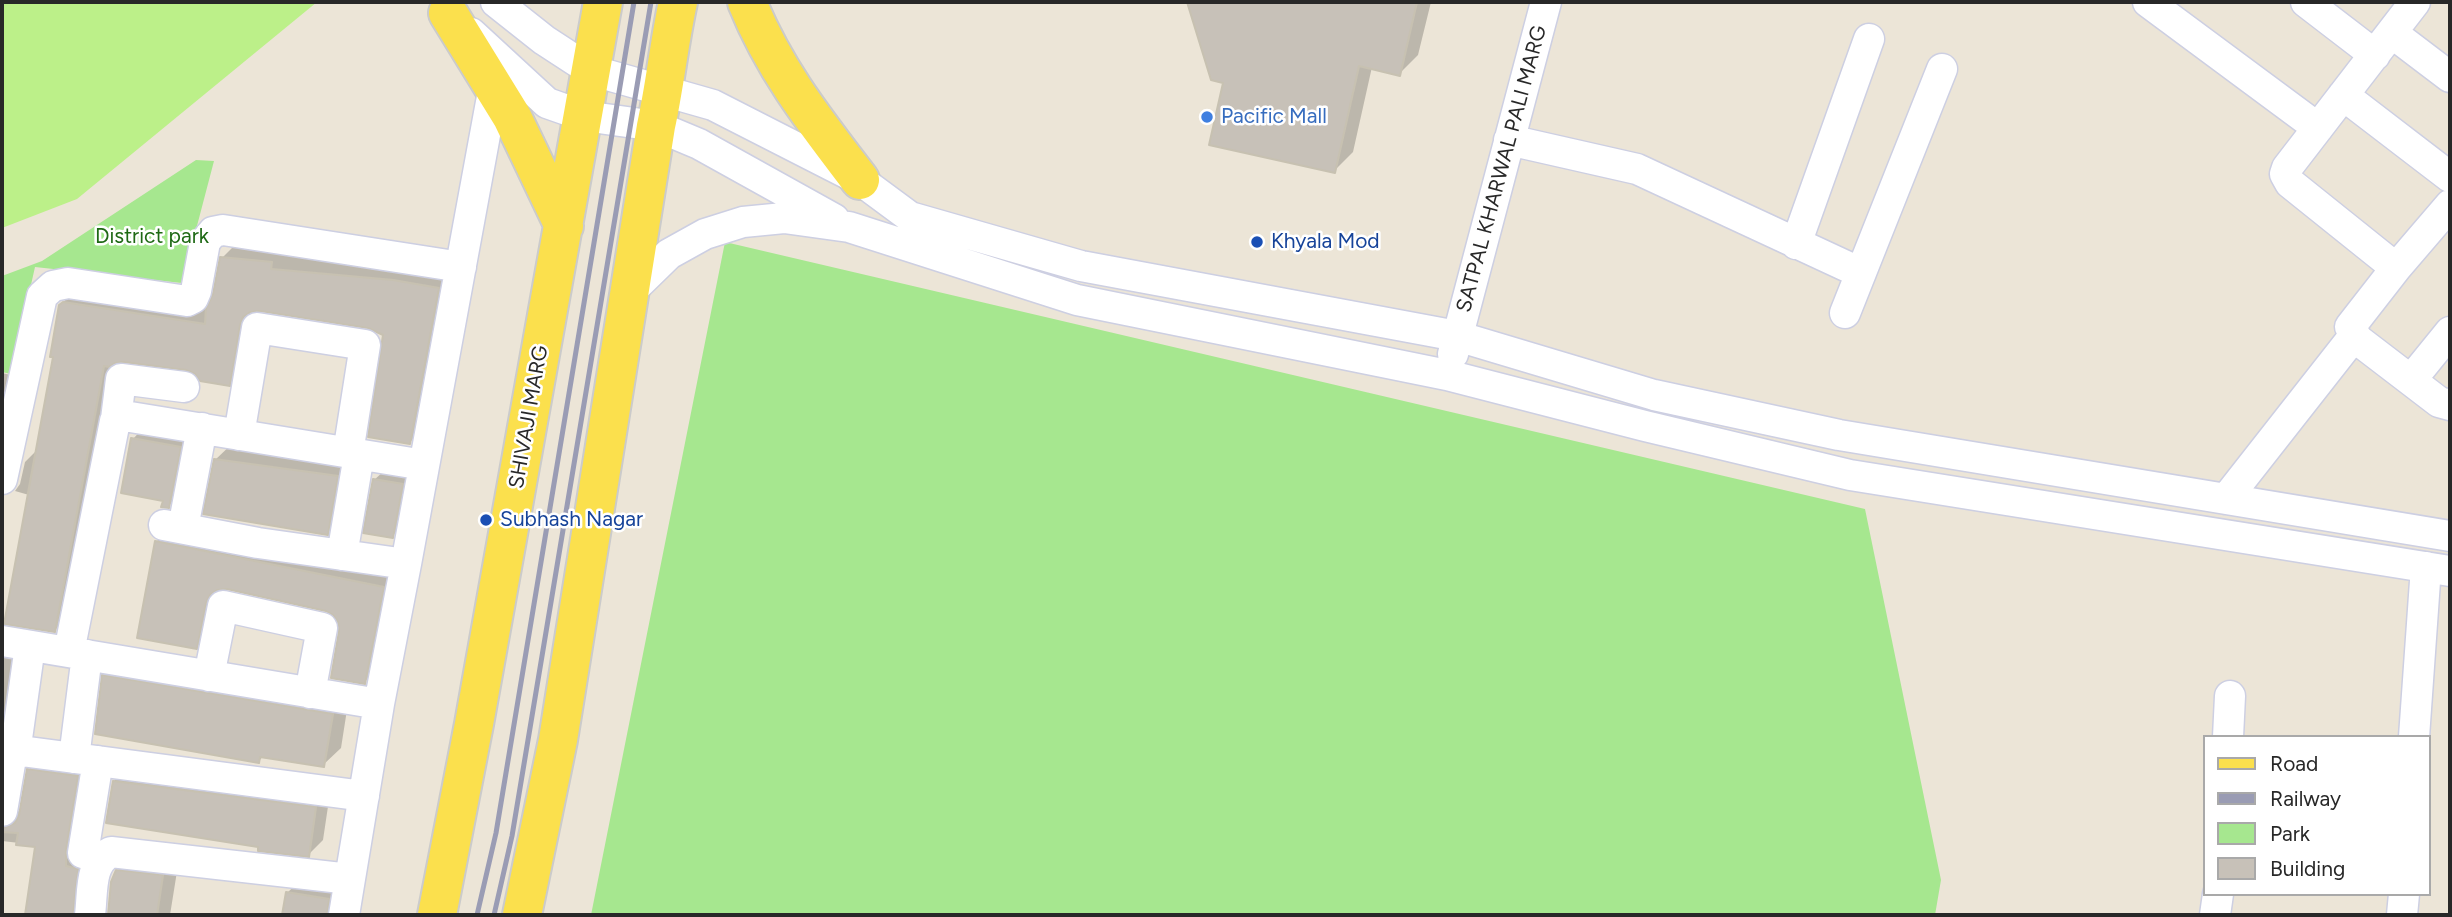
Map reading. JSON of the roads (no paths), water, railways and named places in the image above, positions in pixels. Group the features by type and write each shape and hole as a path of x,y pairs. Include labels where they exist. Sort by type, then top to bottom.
{"main road":[{"name":"SHIVAJI MARG","path":"437,915 603,2"},
{"path":"522,915 558,740 667,54 678,2"},
{"path":"747,2 760,34 800,103 860,180"},
{"path":"446,7 538,166 564,226"}],"street":[{"path":"496,2 544,40 660,108 699,144 849,227"},
{"name":"SATPAL KHARWAL PALI MARG","path":"1447,375 1546,2"},
{"path":"2148,2 2318,128"},
{"path":"2306,2 2397,21 2450,77"},
{"path":"446,7 547,103 584,116 713,105 860,180 910,217 1081,266 1457,337 1654,395 1839,435 2450,536"},
{"path":"2396,268 2286,178 2287,168 2397,21"},
{"path":"1796,244 1869,39"},
{"path":"1845,313 1942,69"},
{"path":"344,915 379,704 494,86"},
{"path":"2343,95 2450,177"},
{"path":"1509,140 1637,169 1861,274"},
{"path":"2450,205 2350,327 2354,336 2439,402 2450,405"},
{"path":"631,291 669,254 705,234 743,222 784,218 849,227 1077,300 1447,375 1850,475 2438,569 2414,735"},
{"path":"2,479 42,296 53,286 68,283 187,300 193,298 205,242 213,232 223,230 461,267"},
{"path":"239,435 257,328 366,345 342,555"},
{"path":"2411,380 2450,332"},
{"path":"2225,499 2354,336"},
{"path":"101,857 83,853 85,760 78,653 121,379 184,387"},
{"path":"116,419 122,415 424,465"},
{"path":"202,428 174,526 258,543 406,564"},
{"path":"209,676 223,606 322,628 310,692"},
{"path":"15,753 16,643 379,704"},
{"path":"2228,735 2230,695"},
{"path":"2,811 11,758 21,751 364,796"},
{"path":"90,915 96,866 101,857 111,852 350,879"},
{"path":"2214,915 2218,896"},
{"path":"2402,915 2404,896"}],"railway":[{"path":"477,915 496,833 634,2"},
{"path":"494,915 512,836 651,2"}],"place":[{"name":"Pacific Mall","path":"1207,117"},
{"name":"Khyala Mod","path":"1257,242"},
{"name":"Subhash Nagar","path":"486,520"}],"park label":[{"name":"District park","path":"152,237"}]}
